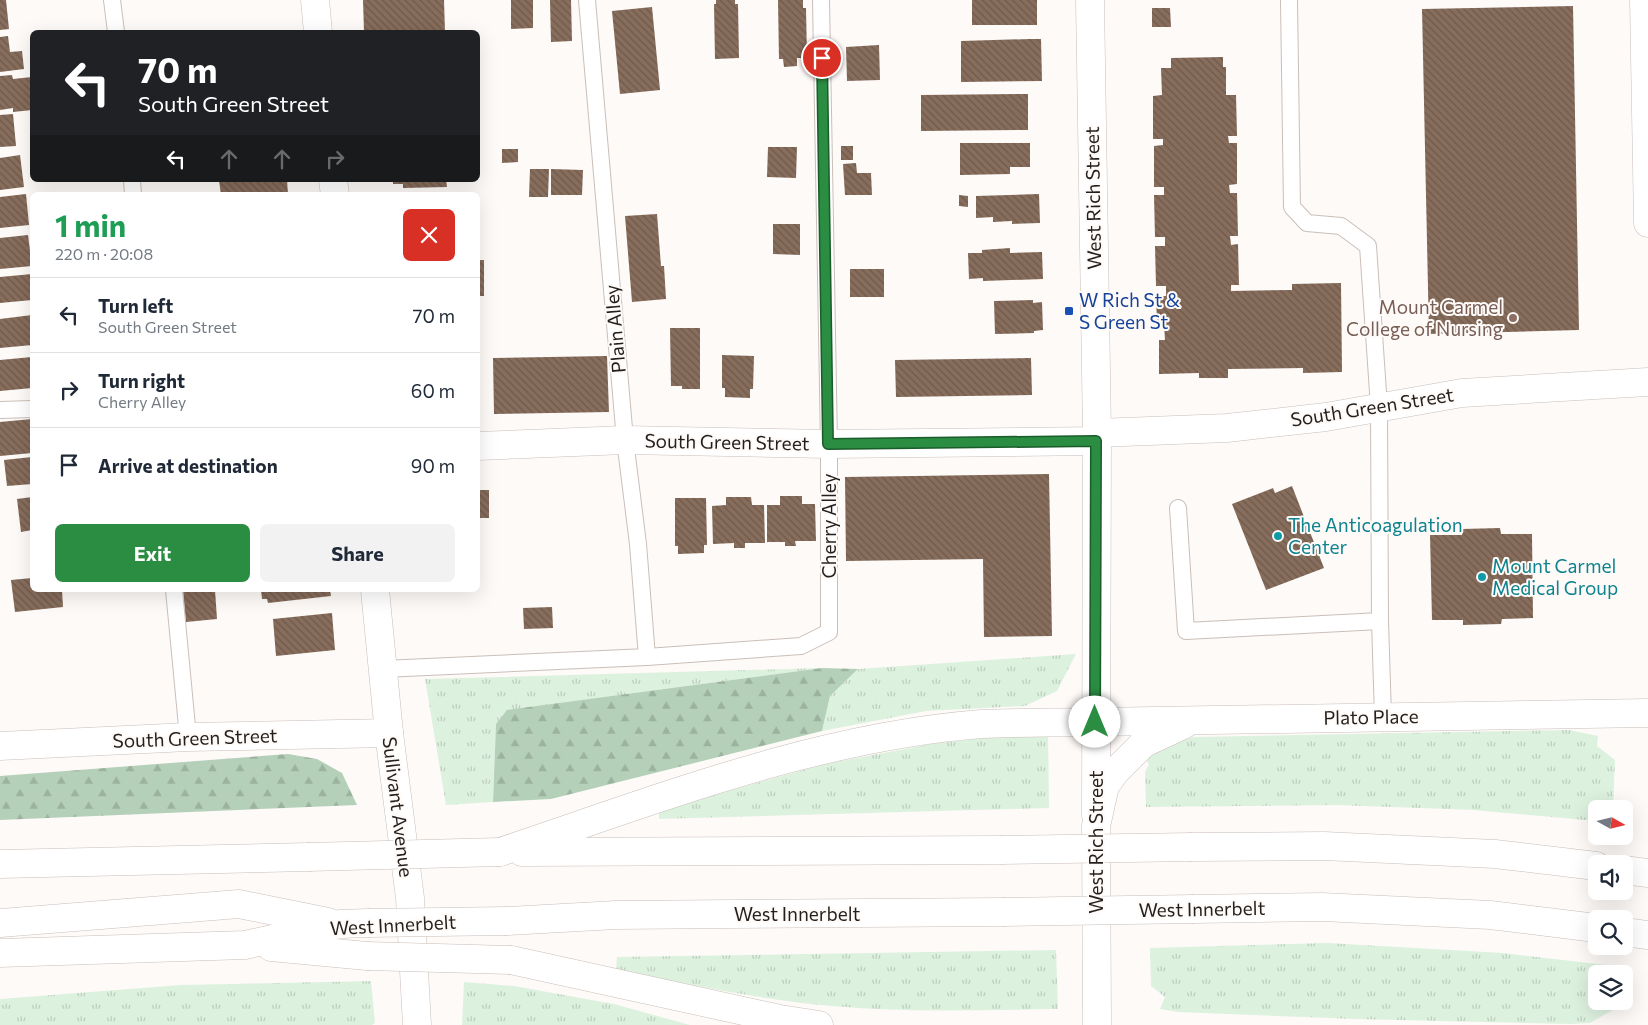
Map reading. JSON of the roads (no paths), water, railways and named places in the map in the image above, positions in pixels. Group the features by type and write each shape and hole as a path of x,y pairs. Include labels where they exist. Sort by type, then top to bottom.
{"main road":[{"path":"315,0 318,30"},
{"name":"West Rich Street","path":"1090,0 1097,437 1095,722 1097,1025"},
{"path":"1644,0 1648,223"},
{"name":"South Green Street","path":"480,446 625,440 828,444 1097,437 1226,428 1326,417 1462,393 1648,382"},
{"name":"Sullivant Avenue","path":"375,592 389,733 410,898 417,1025"},
{"name":"Plato Place","path":"500,852 759,768 872,740 981,724 1648,713"},
{"path":"1096,826 1105,786 1115,772 1144,744 1193,720"},
{"name":"South Green Street","path":"0,746 188,737 389,733"},
{"path":"0,864 500,852 1001,850 1324,846 1495,854 1588,865"},
{"path":"1633,871 1648,873"},
{"path":"0,923 239,904 340,924"},
{"name":"West Innerbelt","path":"0,953 245,945 340,924 507,921 616,915 1322,907 1490,915 1588,927"},
{"path":"1633,933 1648,935"},
{"path":"245,945 368,956 511,960 780,1019 819,1025"}],"lane":[{"path":"112,0 116,30"},
{"name":"Plain Alley","path":"586,0 625,440 638,544 647,657"},
{"name":"Cherry Alley","path":"647,657 801,646 829,632 821,0"},
{"path":"1289,0 1292,207 1307,223 1341,226 1368,246 1380,408 1380,621 1383,717"},
{"path":"0,410 30,410"},
{"path":"1178,508 1186,631 1380,621"},
{"path":"174,592 188,737"},
{"path":"383,669 647,657"}],"place":[{"name":"W Rich St & S Green St","path":"1069,311"},
{"name":"Mount Carmel College of Nursing","path":"1513,318"},
{"name":"The Anticoagulation Center","path":"1278,536"},
{"name":"Mount Carmel Medical Group","path":"1482,577"}]}
